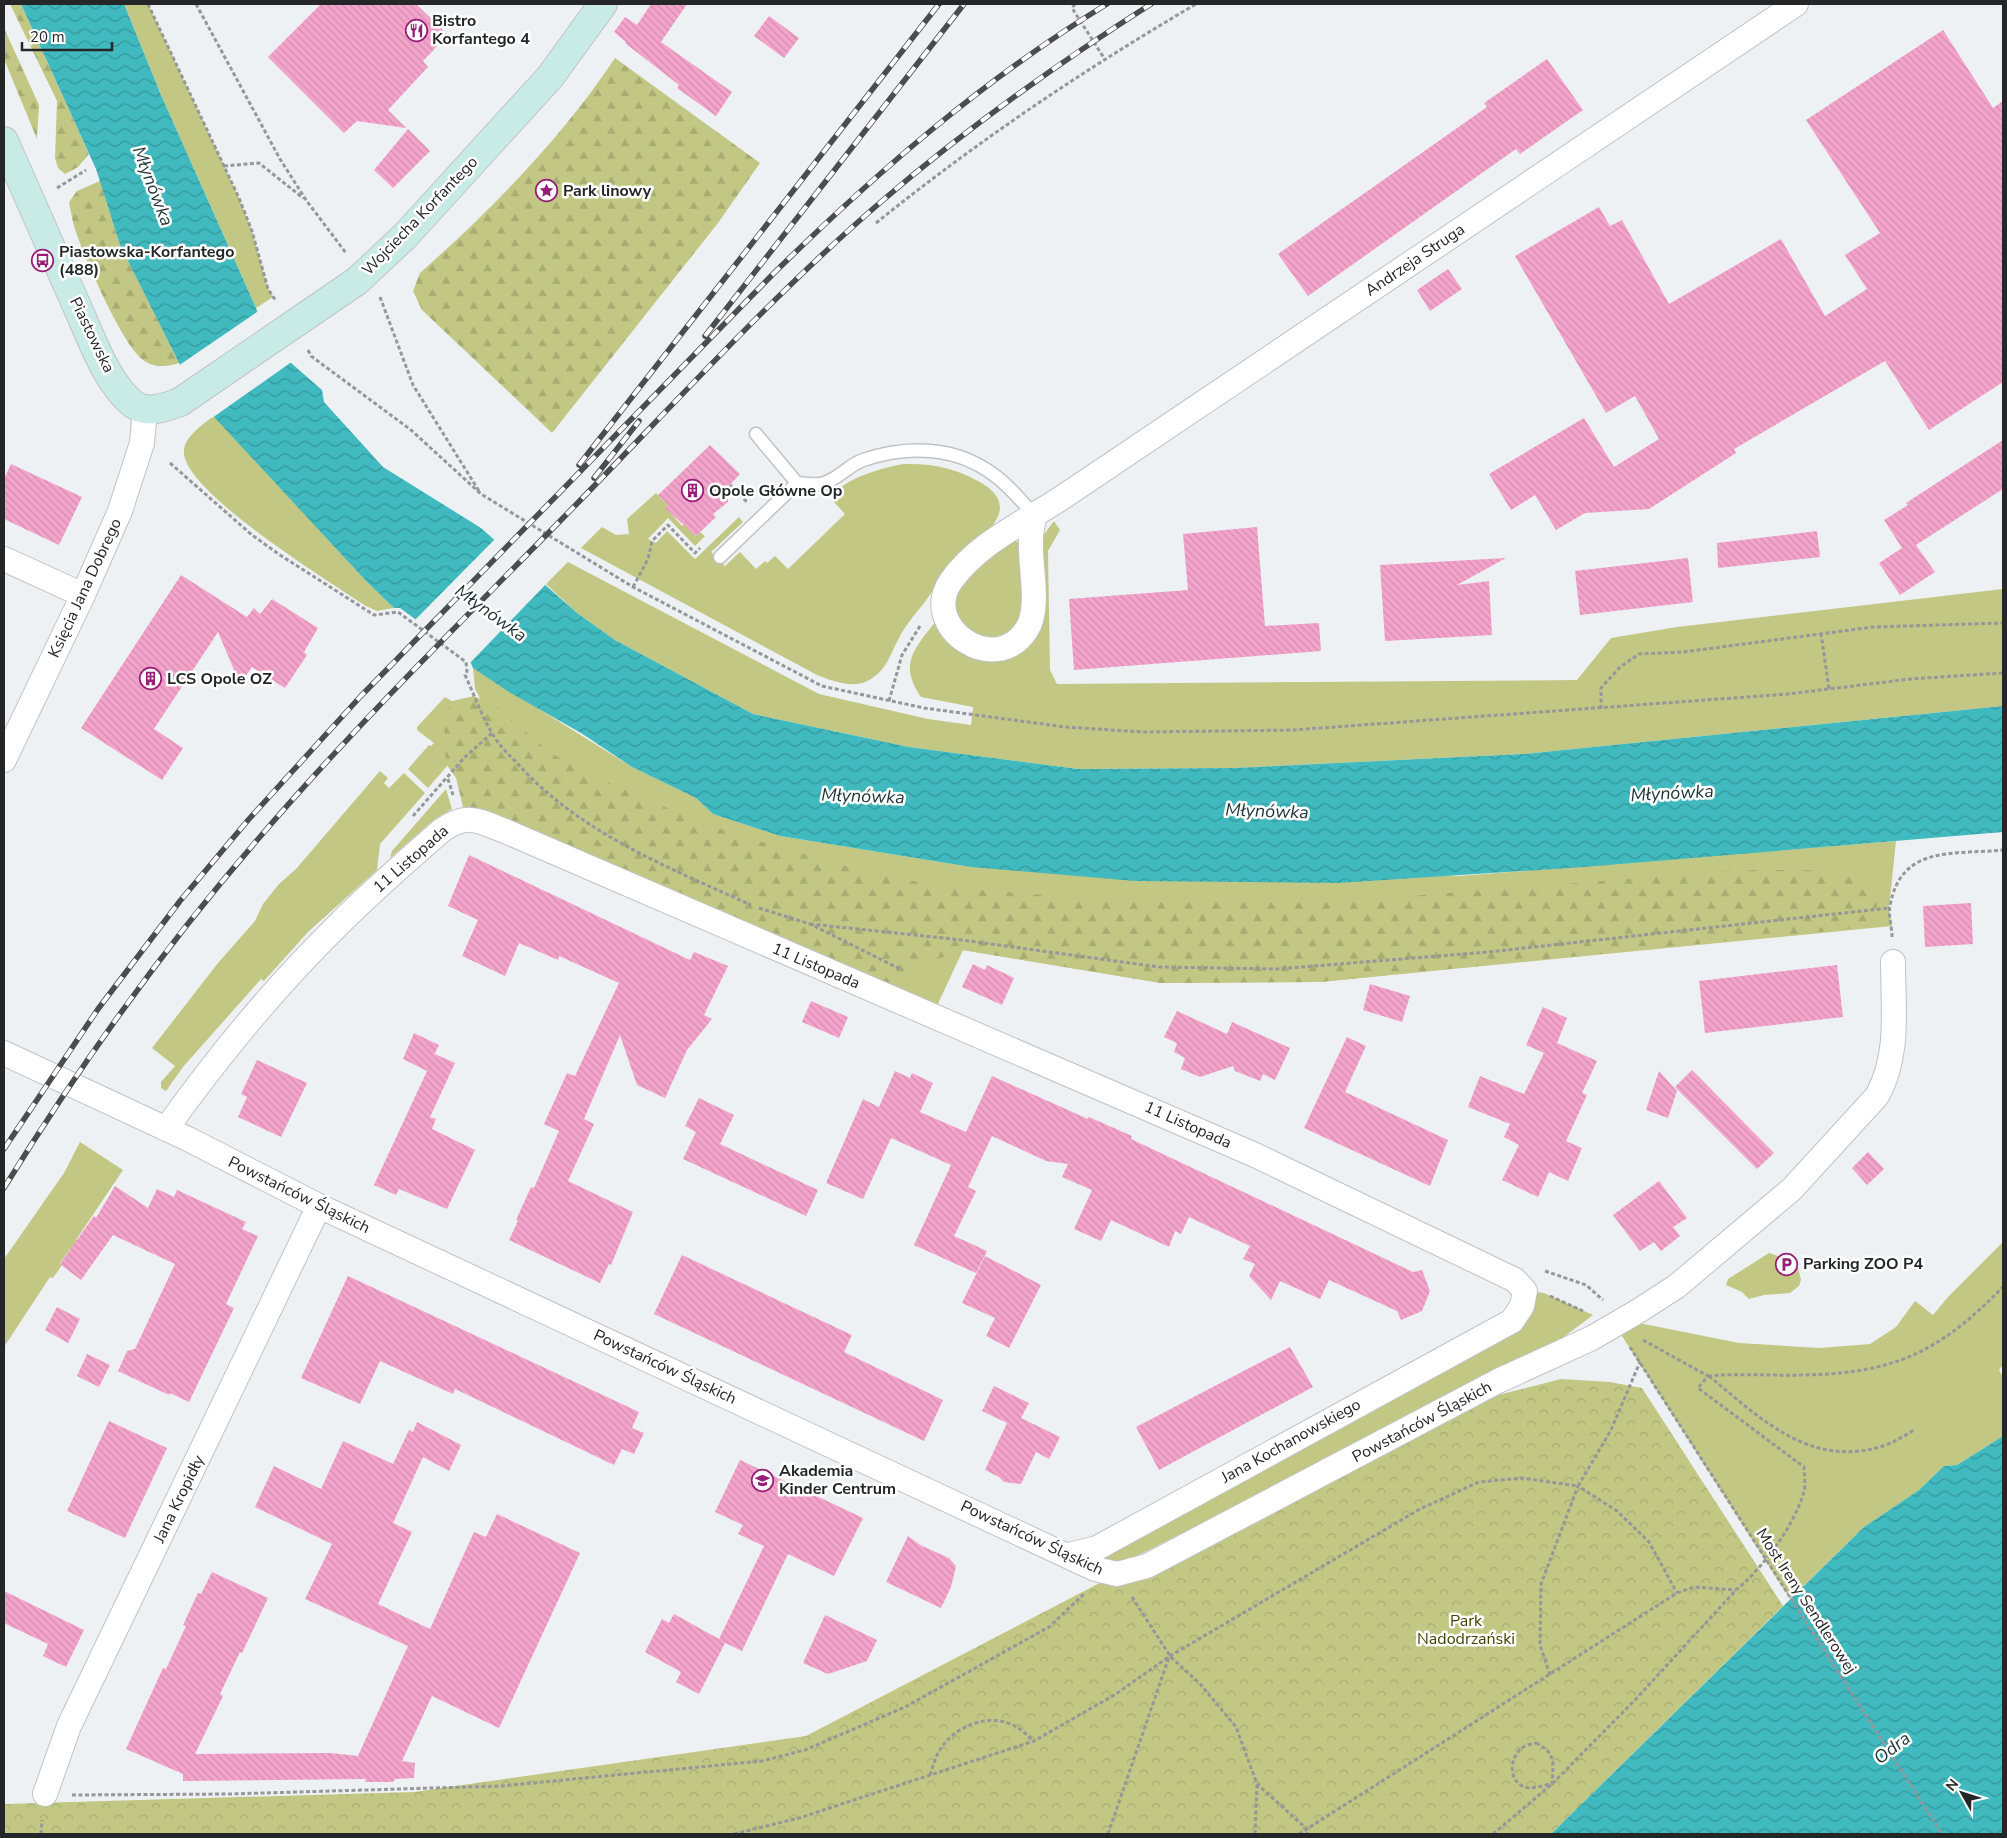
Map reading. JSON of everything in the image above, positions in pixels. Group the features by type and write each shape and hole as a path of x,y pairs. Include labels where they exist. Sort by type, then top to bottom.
{"street":[{"name":"Wojciecha Korfantego","path":"145,409 164,408 180,402 360,278 405,236 550,77 603,4"},
{"name":"Andrzeja Struga","path":"946,593 958,573 1001,534 1034,516 1796,4"},
{"name":"Piastowska","path":"4,141 101,358 126,398 134,405 145,409"},
{"name":"Księcia Jana Dobrego","path":"4,760 83,595 132,478 142,444 145,409"},
{"path":"946,593 944,603 948,623 964,641 974,646 998,650 1020,638 1028,628 1032,614 1031,538 1034,516"},
{"path":"4,560 83,595"},
{"name":"11 Listopada","path":"166,1128 217,1059 338,924 442,830 456,820 466,818 505,831 987,1038 1291,1172 1515,1280 1525,1291 1522,1306 1512,1321"},
{"name":"Powstańców Śląskich","path":"4,1053 166,1128 319,1206 1111,1573 1147,1566 1498,1381 1615,1325 1677,1286 1732,1242 1792,1189 1877,1096 1886,1080 1892,1061 1893,962"},
{"name":"Jana Kropidły","path":"45,1794 69,1726 319,1206"},
{"name":"Jana Kochanowskiego","path":"1069,1555 1097,1548 1512,1321"}],"lane":[{"path":"756,434 797,483"},
{"path":"720,556 797,483 824,484 861,461 890,453 935,450 966,460 994,474 1034,516"}],"path":[{"path":"148,4 224,166 252,231 268,289 274,297"},
{"path":"196,4 280,159 360,278 380,296 413,385 481,494"},
{"path":"1075,4 1072,8 1104,58"},
{"path":"876,223 978,144 1104,58 1196,4"},
{"path":"224,166 259,163 306,200"},
{"path":"52,191 86,170"},
{"path":"311,356 411,430 481,494 633,587 822,686 954,714 1065,727 1144,732 1293,730 1601,709 1828,689 1910,678 2003,673"},
{"path":"170,463 252,535 374,615 398,612 466,662 467,670 465,674 492,733 527,775 560,804 612,839 655,862 760,909 810,924 906,972"},
{"path":"741,508 747,503"},
{"path":"633,587 648,559 652,541 668,525 695,553 702,546"},
{"path":"888,701 902,655 909,641 946,593"},
{"path":"1601,709 1601,688 1620,667 1639,654 1683,652 1873,627 2003,624"},
{"path":"1822,633 1828,689"},
{"path":"1893,962 1889,908 1898,879 1909,866 1926,857 2003,850"},
{"path":"810,924 962,940 1159,967 1277,969 1488,952 1889,908"},
{"name":"Most Ireny Sendlerowej","path":"1547,1272 1586,1285 1613,1309 1615,1325 1942,1834"},
{"path":"1493,1834 1552,1784 1635,1700 1736,1590 1751,1577 1786,1531 1805,1490 1804,1468 1698,1388 1708,1376 1853,1373 1885,1366 1931,1348 1952,1334 2003,1287"},
{"path":"1544,1293 1585,1311"},
{"path":"1615,1325 1708,1376 1765,1422 1809,1446 1827,1450 1864,1449 1883,1446 1914,1430"},
{"path":"1550,1675 1540,1645 1541,1584 1578,1486 1611,1430 1640,1362"},
{"path":"734,1834 799,1818 1034,1741 1116,1694 1170,1656 1420,1509 1479,1482 1522,1478 1578,1486 1618,1511 1649,1542 1676,1594"},
{"path":"45,1794 229,1794 500,1786 762,1761 805,1750 905,1707 1049,1627 1111,1573 1170,1656 1201,1685 1236,1727 1257,1784 1255,1834"},
{"path":"1299,1834 1308,1832 1676,1594 1694,1587 1736,1590"},
{"path":"1108,1834 1170,1656"},
{"path":"929,1775 939,1752 952,1734 975,1723 994,1719 1016,1726 1034,1741"},
{"path":"1536,1743 1548,1749 1554,1760 1552,1784 1528,1788 1516,1781 1511,1771 1513,1758 1522,1747 1536,1743"},
{"path":"1257,1784 1308,1832"}],"green space":[{"path":"10,4 21,4 89,154 78,167 65,174 58,168 55,158 57,101"},
{"path":"124,4 148,4 239,198 252,231 268,289 273,297 256,308 161,95"},
{"path":"4,28 39,105 37,139 4,59"},
{"path":"615,58 760,163 718,223 552,433 422,310 413,291 420,273 473,224 549,145"},
{"path":"100,181 120,245 179,363 156,366 147,363 135,352 116,321 88,264 72,219 69,202 77,191"},
{"path":"214,416 366,581 394,608 377,611 366,606 293,558 234,514 209,492 192,471 184,454 184,448 194,432"},
{"path":"904,464 924,464 943,467 962,473 980,482 994,493 999,503 999,514 994,524 985,534 942,577 910,620 881,671 871,679 858,684 830,680 817,675 581,548 602,527 616,535 629,534 627,519 656,493 668,505 666,508 682,526 685,524 696,536 700,532 705,536 695,546 668,518 648,539 656,543 667,531 695,559 739,517 743,522 711,552 725,566 740,552 756,569 765,561 767,563 775,556 788,569 845,514 833,501 835,494 841,487 874,471"},
{"path":"1054,521 1060,530 1048,551 1050,670 1057,684 1577,680 1611,638 1677,627 2003,589 2003,706 1523,754 1234,768 1078,769 909,747 753,714 615,640 577,613 546,584 568,562 819,694 928,719 971,725 973,707 921,697 911,675 912,657 916,648 936,621 981,659 990,661 1010,656 1042,537"},
{"path":"1015,540 1020,544 1022,609 1019,623 1003,638 977,637 954,615 955,603 964,583 971,574 1006,543"},
{"path":"473,668 632,767 696,798 713,814 780,836 971,867 1459,876 1896,841 1889,908 1892,926 1320,982 1161,983 963,950 936,1008 857,974 503,741 475,689"},
{"path":"474,696 496,706 548,751 588,774 700,822 781,848 876,874 951,888 1123,901 1320,903 1738,870 1811,870 1866,878 1875,888 1877,905 1875,916 1867,927 1320,982 1161,983 962,950 935,960 903,979 890,983 857,974 483,810 463,807 456,778 446,764 444,722 452,701"},
{"path":"445,697 455,703 474,735 428,788 408,769 429,745 431,746 434,743 417,730 417,727"},
{"path":"380,771 388,778 384,783 389,788 404,773 425,793 380,844 377,870 308,932 264,981 261,979 183,1067 166,1091 161,1088 161,1082 175,1066 152,1048 218,963 255,921 263,904 279,884 296,869"},
{"path":"446,789 452,809 435,819 390,858 392,851"},
{"path":"80,1142 123,1170 76,1240 79,1242 71,1248 60,1263 62,1265 53,1278 50,1277 4,1347 4,1259 64,1173"},
{"path":"2003,1242 2003,1365 1999,1370 2003,1377 2003,1436 1957,1465 1944,1466 1919,1490 1864,1527 1790,1599 1615,1325 1624,1320 1739,1343 1820,1348 1870,1344 1896,1327 1915,1301 1933,1315 1948,1297"},
{"path":"1769,1253 1789,1260 1798,1268 1801,1280 1799,1286 1790,1293 1764,1295 1749,1299 1742,1292 1726,1285 1728,1279"},
{"path":"1525,1291 1544,1293 1593,1315 1549,1348 1105,1572 1097,1548 1512,1321"},
{"name":"Park Nadodrzański","path":"1561,1379 1610,1382 1642,1388 1783,1606 1551,1834 4,1834 4,1804 414,1792 806,1736 1117,1574 1494,1396"}],"water":[{"name":"Młynówka","path":"21,4 124,4 161,95 262,325 282,355 322,390 324,402 383,467 481,528 577,613 615,640 753,714 909,747 1078,769 1234,768 1523,754 2003,706 2003,832 1584,867 1338,883 1135,881 971,867 780,836 713,814 696,798 632,767 581,733 509,692 473,668 469,659 400,608 394,608 366,581 215,418 186,377 120,245 96,169"},
{"name":"Odra","path":"2003,1436 2003,1834 1551,1834 1864,1527 1919,1490 1944,1466 1957,1465"}],"pier":[{"path":"260,310 264,324 284,353 293,361 212,418 178,366"},
{"path":"496,538 548,582 469,664 414,621"}],"building":[{"path":"321,4 416,4 448,35 423,61 428,67 388,110 406,128 357,121 344,133 268,57"},
{"path":"651,4 687,4 661,42 732,92 716,116 677,88 679,85 625,43 614,32 625,17 637,25"},
{"path":"769,16 799,38 784,58 754,36"},
{"path":"1943,30 1993,108 2003,101 2003,382 1929,430 1885,361 1734,449 1736,453 1649,509 1585,513 1556,530 1535,495 1511,510 1489,474 1584,418 1614,467 1659,439 1635,396 1606,413 1515,256 1599,207 1610,226 1622,220 1669,304 1781,239 1825,316 1867,289 1845,255 1880,233 1806,120"},
{"path":"1547,59 1583,110 1520,154 1516,149 1308,296 1278,254 1487,107 1484,103"},
{"path":"408,129 430,151 393,188 374,170"},
{"path":"1448,269 1462,289 1430,311 1417,290"},
{"path":"2003,440 2003,489 1916,545 1935,572 1900,595 1879,563 1902,548 1884,520 1908,505 1906,503"},
{"name":"Opole Główne Op","path":"710,445 740,474 727,488 728,502 713,514 716,517 696,536 665,508 668,505 658,495"},
{"path":"11,464 82,497 59,545 4,519 4,479"},
{"path":"1257,527 1265,626 1319,623 1321,651 1074,670 1069,599 1188,590 1183,534"},
{"path":"1817,531 1820,557 1718,568 1717,543"},
{"path":"1506,558 1457,585 1489,581 1492,635 1385,641 1380,565"},
{"path":"1688,558 1693,602 1580,615 1575,571"},
{"name":"LCS Opole OZ","path":"181,575 247,617 254,608 260,614 272,599 318,628 304,652 307,655 285,688 252,667 240,684 218,632 154,729 183,748 162,780 81,728"},
{"path":"469,855 690,960 694,952 728,966 704,1015 712,1019 687,1050 665,1098 637,1085 620,1035 584,1119 594,1124 568,1181 633,1212 611,1265 609,1264 600,1283 509,1240 531,1187 534,1188 559,1131 544,1124 567,1073 575,1076 619,983 559,956 558,960 519,943 505,976 462,956 478,920 448,906"},
{"path":"1971,903 1973,944 1925,947 1923,906"},
{"path":"973,964 985,970 987,965 1014,978 1002,1005 962,987"},
{"path":"1837,965 1843,1017 1705,1033 1699,981"},
{"path":"1370,984 1410,996 1402,1022 1363,1010"},
{"path":"811,1001 848,1017 839,1038 802,1022"},
{"path":"1543,1007 1567,1018 1557,1043 1597,1061 1582,1093 1587,1095 1566,1141 1582,1148 1568,1181 1549,1172 1538,1197 1502,1180 1519,1145 1504,1137 1510,1124 1468,1107 1480,1076 1524,1094 1544,1053 1526,1045"},
{"path":"1177,1011 1227,1034 1232,1022 1290,1048 1275,1080 1263,1074 1260,1081 1235,1071 1233,1066 1200,1077 1181,1069 1185,1058 1174,1052 1177,1043 1164,1037"},
{"path":"414,1033 439,1045 432,1059 435,1054 455,1063 430,1117 436,1119 432,1129 475,1150 447,1209 399,1189 396,1195 374,1185 427,1071 403,1059"},
{"path":"1347,1037 1366,1046 1345,1092 1448,1140 1430,1186 1304,1128"},
{"path":"257,1060 307,1083 281,1137 238,1117 247,1097 241,1094"},
{"path":"1692,1070 1774,1153 1757,1169 1675,1087"},
{"path":"895,1071 910,1078 912,1073 933,1083 920,1112 966,1132 992,1076 1088,1119 1089,1117 1132,1136 1131,1139 1413,1272 1422,1270 1430,1291 1422,1311 1401,1320 1397,1311 1329,1280 1320,1299 1280,1281 1271,1300 1249,1276 1255,1264 1243,1259 1250,1246 1189,1217 1181,1234 1175,1231 1169,1247 1111,1220 1101,1241 1074,1229 1092,1190 1062,1177 1068,1164 1046,1161 992,1136 968,1187 976,1191 954,1236 987,1251 976,1273 914,1245 951,1165 891,1138 863,1199 826,1183 863,1099 879,1107"},
{"path":"1659,1071 1677,1091 1668,1118 1646,1110"},
{"path":"699,1098 734,1115 720,1144 818,1190 806,1216 683,1159 696,1132 685,1126"},
{"path":"1868,1152 1884,1169 1867,1185 1852,1168"},
{"path":"1659,1181 1687,1218 1673,1227 1680,1236 1661,1251 1654,1242 1640,1251 1613,1215"},
{"path":"115,1186 148,1208 157,1189 174,1197 177,1190 246,1222 242,1229 258,1236 226,1304 234,1308 189,1402 170,1393 169,1395 118,1371 127,1351 135,1349 175,1264 113,1235 81,1280 60,1264 94,1216 96,1218"},
{"path":"682,1255 852,1335 844,1352 943,1400 924,1441 654,1314"},
{"path":"985,1256 1041,1285 1009,1348 986,1336 995,1318 962,1303"},
{"path":"348,1276 639,1412 632,1428 644,1433 634,1454 622,1449 614,1465 455,1389 453,1394 380,1361 360,1404 301,1378"},
{"path":"57,1307 80,1319 68,1343 45,1330"},
{"path":"1290,1347 1313,1387 1159,1470 1136,1427"},
{"path":"87,1354 110,1365 99,1387 77,1376"},
{"path":"994,1386 1029,1403 1021,1418 1060,1437 1049,1459 1036,1452 1021,1484 1004,1482 999,1477 985,1470 1007,1423 982,1411"},
{"path":"109,1421 167,1448 125,1538 67,1511"},
{"path":"417,1422 461,1445 449,1471 423,1457 393,1523 412,1532 378,1604 430,1629 474,1532 486,1537 497,1514 580,1553 499,1728 432,1696 402,1761 415,1763 414,1778 395,1779 393,1782 365,1782 366,1779 183,1781 183,1774 126,1749 163,1668 166,1669 186,1626 183,1625 198,1593 201,1594 212,1572 268,1598 220,1694 223,1696 195,1754 330,1753 358,1756 408,1646 305,1599 332,1544 255,1507 274,1466 321,1489 343,1441 393,1464 409,1430 413,1432"},
{"path":"740,1460 863,1518 834,1576 788,1554 742,1651 725,1643 699,1694 676,1682 681,1672 645,1652 662,1619 669,1623 674,1614 719,1639 764,1546 738,1534 743,1525 715,1512"},
{"path":"908,1536 920,1545 949,1558 956,1566 951,1587 941,1608 886,1582"},
{"path":"4,1591 84,1630 66,1667 43,1656 48,1644 4,1623"},
{"path":"825,1615 877,1640 867,1661 828,1674 803,1663"}],"railway":[{"path":"579,465 939,4"},
{"path":"705,336 964,4"},
{"path":"4,1149 98,1009 180,901 249,819 360,697 774,273 852,199 892,163 975,95 1018,63 1107,4"},
{"path":"4,1188 93,1052 190,921 295,796 408,675 759,316 840,238 914,174 980,122 1047,73 1151,4"},
{"path":"594,478 639,421"}],"place":[{"name":"Bistro Korfantego 4","path":"416,30"},
{"name":"Park linowy","path":"547,191"},
{"name":"Piastowska-Korfantego (488)","path":"43,261"},
{"name":"Opole Główne Op","path":"693,491"},
{"name":"LCS Opole OZ","path":"151,679"},
{"name":"Parking ZOO P4","path":"1787,1264"},
{"name":"Akademia Kinder Centrum","path":"763,1480"}]}
